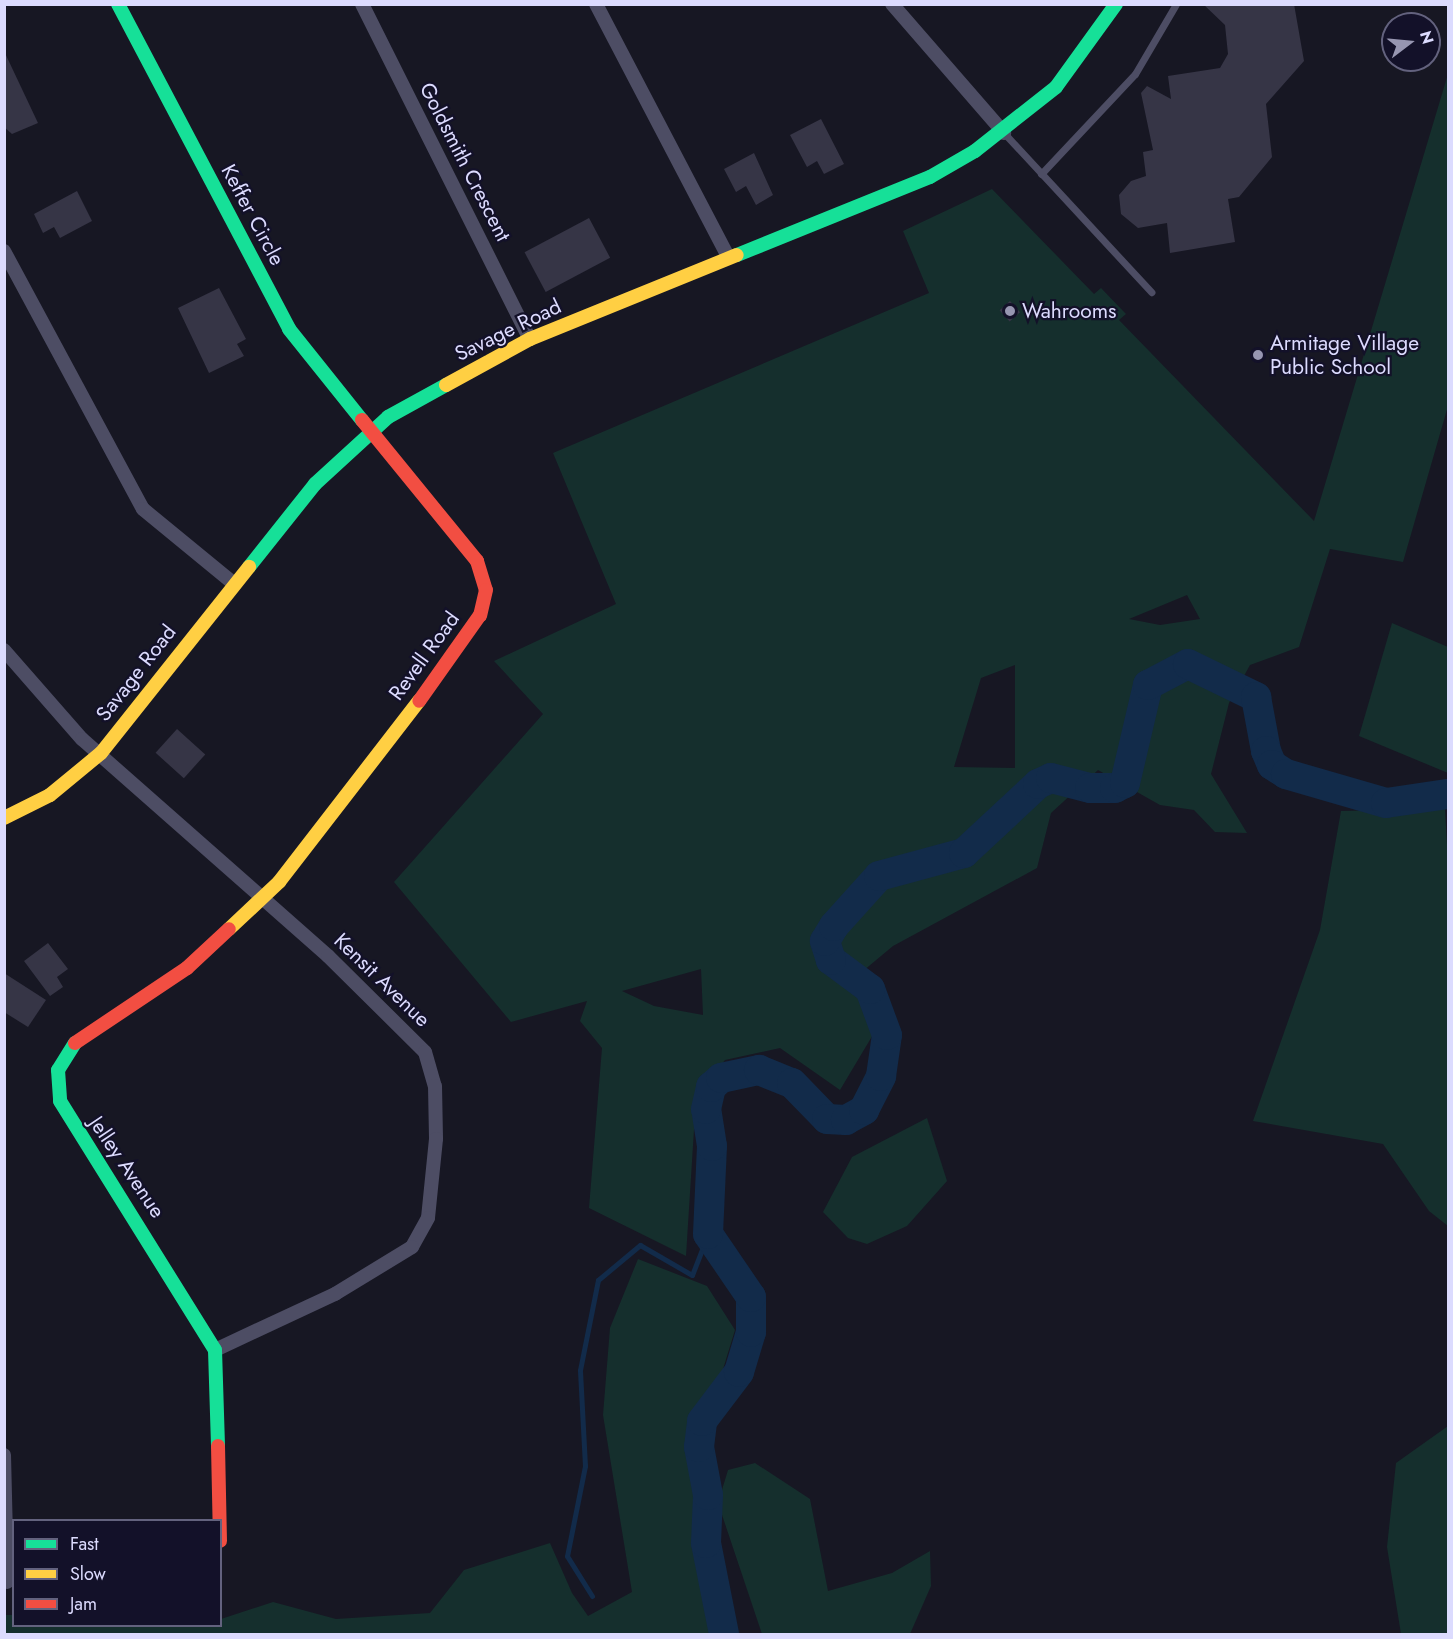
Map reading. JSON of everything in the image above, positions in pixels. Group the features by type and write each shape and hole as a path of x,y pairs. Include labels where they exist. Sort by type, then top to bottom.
{"street":[{"name":"Keffer Circle","path":"118,4 289,329 370,432"},
{"name":"Goldsmith Crescent","path":"362,4 530,339"},
{"path":"596,4 728,257"},
{"path":"892,4 1004,133"},
{"name":"Savage Road","path":"4,818 50,795 101,753 232,582 315,484 370,432 404,407 530,339 930,177 1004,133 1072,69 1116,4"},
{"path":"4,251 143,509 232,582"},
{"name":"Revell Road","path":"262,898 457,652 480,615 486,590 477,561 370,432"},
{"name":"Kensit Avenue","path":"4,650 82,739 101,753 406,1028 424,1052 435,1086 433,1186 428,1218 412,1247 335,1294 215,1350"},
{"name":"Jelley Avenue","path":"215,1350 78,1134 60,1101 58,1070 72,1045 187,968 262,898"},
{"path":"215,1350 219,1519"},
{"path":"4,1455 8,1582"}],"lane":[{"path":"1041,174 1135,74 1176,4"},
{"path":"1004,133 1151,292"}],"green space":[{"path":"1448,74 1448,406 1403,562 1330,549 1299,647 1250,665 1229,703 1211,774 1247,833 1215,832 1194,810 1160,805 1098,770 1051,813 1037,868 893,946 851,981 877,1028 840,1090 780,1048 725,1060 696,1098 686,1256 589,1208 602,1048 580,1021 587,1001 511,1022 394,882 543,714 494,661 616,604 553,453 929,293 903,231 992,189 1094,294 1101,288 1126,314 1119,320 1314,521","holes":["1187,595 1200,619 1160,625 1129,619","1015,665 1015,768 954,767 981,678","701,969 703,1015 654,1006 622,991"]},
{"path":"1392,623 1448,647 1448,773 1359,736"},
{"path":"1445,809 1448,862 1448,1226 1429,1211 1383,1144 1253,1121 1320,930 1341,811"},
{"path":"927,1118 947,1181 907,1226 867,1244 848,1238 823,1212 852,1157"},
{"path":"638,1259 707,1286 735,1330 697,1454 712,1570 711,1634 5,1634 5,1615 12,1615 12,1627 222,1627 222,1619 273,1602 336,1619 430,1613 464,1570 550,1543 572,1593 588,1616 632,1592 603,1415 610,1328"},
{"path":"1448,1426 1448,1634 1401,1634 1387,1547 1396,1463"},
{"path":"755,1463 810,1499 828,1591 892,1573 930,1551 931,1586 910,1634 762,1634 718,1503 728,1470"}],"building":[{"path":"1203,4 1294,4 1304,61 1266,104 1272,157 1239,197 1228,199 1235,242 1170,253 1167,223 1138,228 1121,214 1119,195 1131,181 1146,176 1143,152 1153,150 1141,93 1147,86 1171,99 1168,76 1220,68 1228,54 1225,25"},
{"path":"4,51 38,123 12,134 4,127"},
{"path":"821,119 844,164 824,174 817,161 807,167 790,135"},
{"path":"754,153 773,195 756,205 746,186 736,192 724,169"},
{"path":"77,191 92,221 60,238 54,227 43,233 34,214"},
{"path":"589,218 610,258 546,292 525,252"},
{"path":"219,288 246,339 237,344 244,356 209,373 178,308"},
{"name":"Wahrooms","path":"1010,301 1020,312 1010,322 1000,310"},
{"path":"177,729 205,754 184,778 156,753"},
{"path":"48,943 68,969 57,977 63,987 50,996 24,961"},
{"path":"4,973 46,1000 28,1027 4,1012"}],"waterway":[{"path":"724,1634 706,1543 708,1495 699,1447 702,1421 739,1372 751,1332 751,1297 708,1234 712,1146 706,1109 711,1087 721,1078 759,1070 792,1083 827,1119 846,1120 864,1110 881,1076 887,1035 870,989 831,960 825,941 834,926 879,876 964,853 1038,784 1051,778 1090,788 1115,788 1125,783 1148,685 1188,664 1256,697 1266,751 1272,765 1286,774 1386,803 1448,794"},
{"path":"592,1596 567,1556 585,1466 580,1370 598,1280 640,1245 692,1275 708,1234"}],"traffic: fast":[{"path":"118,4 289,329 362,420"},
{"path":"737,255 930,177 975,151 1056,87 1116,4"},
{"path":"249,567 315,484 388,417 446,385"},
{"path":"75,1043 58,1070 60,1101 215,1350 218,1446"}],"traffic: slow":[{"path":"446,385 530,339 737,255"},
{"path":"4,818 50,795 101,753 249,567"},
{"path":"229,929 279,882 419,701"}],"traffic: jam":[{"path":"362,420 477,561 486,590 480,615 419,701"},
{"path":"75,1043 187,968 229,929"},
{"path":"218,1446 220,1519"}],"place":[{"name":"Wahrooms","path":"1010,311"},
{"name":"Armitage Village Public School","path":"1258,355"}]}
